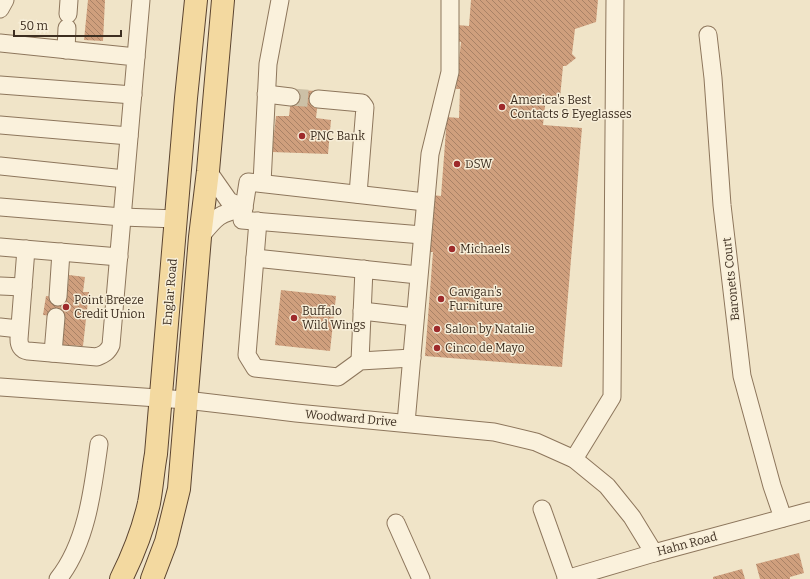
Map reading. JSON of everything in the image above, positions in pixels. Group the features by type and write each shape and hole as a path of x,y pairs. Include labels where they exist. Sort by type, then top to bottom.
{"main road":[{"name":"Englar Road","path":"121,579 133,555 149,503 156,454 186,98 196,0"},
{"name":"Englar Road","path":"152,579 166,542 179,489 200,236 208,172 223,0"}],"street":[{"path":"0,9 5,0"},
{"path":"26,249 19,344 24,350 97,357 109,350 111,344 119,257 141,0"},
{"path":"262,183 268,64 280,0"},
{"path":"406,423 430,154 450,72 450,0"},
{"path":"574,459 612,397 615,0"},
{"path":"66,50 68,14"},
{"name":"Baronets Court","path":"708,35 713,78 722,205 742,376 772,486 783,518"},
{"path":"0,42 136,57"},
{"path":"0,85 133,96"},
{"path":"266,94 292,97"},
{"path":"318,99 362,103 365,107 358,194"},
{"path":"0,125 129,136"},
{"path":"0,166 126,179"},
{"path":"208,172 229,201 244,208"},
{"path":"422,235 242,220 248,182 425,202"},
{"path":"0,207 122,217 177,219"},
{"path":"200,236 215,219 226,212 244,208"},
{"path":"258,221 247,354 255,368 338,377 360,362 412,358"},
{"path":"0,247 119,257"},
{"path":"58,297 61,252"},
{"path":"255,258 418,275"},
{"path":"360,362 364,269"},
{"path":"0,286 23,288"},
{"path":"362,311 415,317"},
{"path":"53,353 56,317"},
{"path":"0,327 19,328"},
{"name":"Woodward Drive","path":"0,387 186,400 296,413 494,432 536,442 574,459 607,486 632,517 654,553"},
{"path":"58,579 67,568 85,526 100,444"},
{"path":"542,509 566,579"},
{"name":"Hahn Road","path":"566,579 654,553 810,511"},
{"path":"396,523 421,579"}],"building":[{"path":"88,0 105,0 103,41 84,40"},
{"path":"471,0 598,0 596,22 575,29 572,54 576,58 566,66 563,66 560,98 546,97 543,125 582,128 562,367 425,356 433,252 428,252 432,195 441,196 447,117 459,118 460,89 456,89 461,42 456,41 457,25 469,26"},
{"name":"PNC Bank","path":"292,90 319,91 316,118 331,120 328,154 272,152 276,116 289,116"},
{"name":"Point Breeze Credit Union","path":"69,275 85,277 83,292 89,292 83,346 62,345 64,317 43,315 46,296 67,298"},
{"path":"281,290 336,296 330,351 275,345"},
{"path":"799,553 804,573 790,577 790,579 760,579 756,564"},
{"path":"742,569 745,579 713,579 713,577"}],"tunnel":[{"path":"291,97 318,99"}],"place":[{"name":"America's Best Contacts & Eyeglasses","path":"502,107"},
{"name":"PNC Bank","path":"302,136"},
{"name":"DSW","path":"457,164"},
{"name":"Michaels","path":"452,249"},
{"name":"Gavigan's Furniture","path":"441,299"},
{"name":"Point Breeze Credit Union","path":"66,307"},
{"name":"Buffalo Wild Wings","path":"294,318"},
{"name":"Salon by Natalie","path":"437,329"},
{"name":"Cinco de Mayo","path":"437,348"}]}
